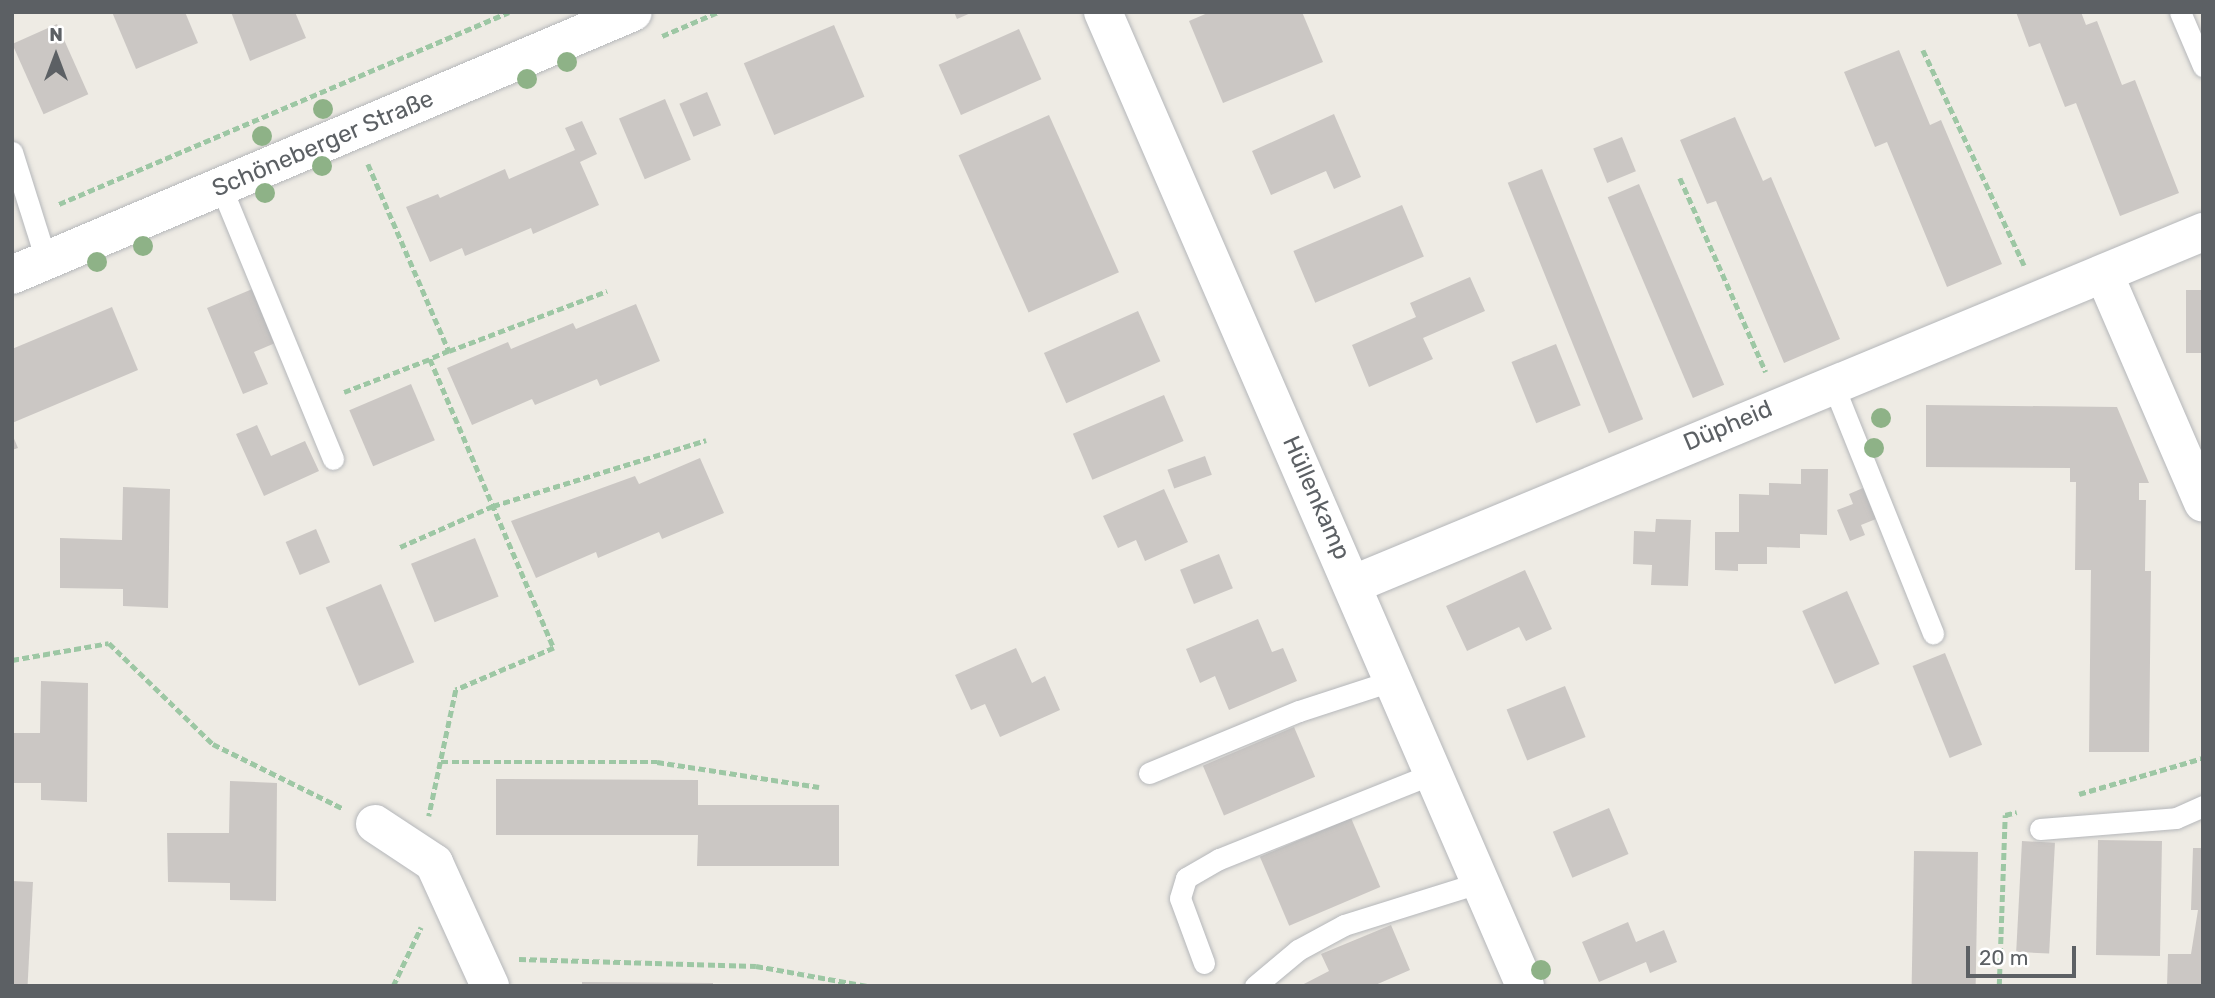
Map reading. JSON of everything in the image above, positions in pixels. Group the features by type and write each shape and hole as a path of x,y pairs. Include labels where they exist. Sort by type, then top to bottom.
{"street":[{"name":"Schöneberger Straße","path":"29,267 633,12"},
{"name":"Hüllenkamp","path":"1103,12 1354,584 1525,986"},
{"name":"Düpheid","path":"1354,584 1832,382 2203,232"},
{"path":"2104,274 2203,503"},
{"path":"375,824 432,867 483,972"}],"lane":[{"path":"2180,12 2203,66"},
{"path":"12,152 33,215 29,267"},
{"path":"221,187 332,459"},
{"path":"1832,382 1933,633"},
{"path":"1149,773 1299,711 1394,680"},
{"path":"1204,963 1180,898 1185,878 1219,859 1434,773"},
{"path":"2040,829 2176,818 2203,806"},
{"path":"1255,986 1297,950 1344,925 1481,883"}],"path":[{"path":"33,215 509,12"},
{"path":"1923,50 2040,299"},
{"path":"354,131 449,351"},
{"path":"1680,178 1779,404"},
{"path":"344,392 607,291"},
{"path":"393,986 432,867 440,762 456,690 554,648 430,359"},
{"path":"400,547 494,506 706,440"},
{"path":"12,660 109,643 213,744 375,824"},
{"path":"440,762 656,762 819,788"},
{"path":"483,972 757,967 867,986"}],"building":[{"path":"112,12 185,12 198,43 136,69"},
{"path":"231,12 295,12 306,38 250,61"},
{"path":"954,12 973,12 957,19"},
{"path":"1210,12 1302,12 1323,62 1223,103 1189,21"},
{"path":"2016,12 2081,12 2086,25 2097,21 2122,85 2135,80 2179,193 2120,216 2076,103 2065,107 2040,43 2029,47"},
{"path":"57,24 88,94 44,114 12,44"},
{"path":"834,25 864,97 774,135 744,63"},
{"path":"1019,29 1041,79 961,115 939,65"},
{"path":"1899,50 1930,125 1941,120 2002,264 1947,287 1887,142 1875,147 1844,72"},
{"path":"707,92 721,125 693,137 679,104"},
{"path":"665,99 691,160 645,179 619,119"},
{"path":"1334,114 1361,177 1334,189 1326,171 1271,195 1252,151"},
{"path":"1049,115 1119,272 1029,312 959,155"},
{"path":"1735,117 1763,181 1771,177 1840,339 1784,363 1716,201 1707,204 1680,140"},
{"path":"582,121 597,154 580,162 599,205 533,234 531,228 465,256 462,248 430,262 406,207 438,194 440,198 505,169 509,179 575,150 565,128"},
{"path":"1622,137 1636,171 1607,183 1593,149"},
{"path":"1542,169 1643,419 1609,433 1508,183"},
{"path":"1639,184 1724,385 1693,398 1608,197"},
{"path":"1402,205 1424,257 1315,303 1293,251"},
{"path":"1470,277 1485,311 1423,338 1433,359 1369,387 1352,345 1416,317 1410,303"},
{"path":"257,287 280,341 254,352 268,384 243,394 207,308"},
{"path":"2186,290 2203,290 2203,353 2186,353"},
{"path":"636,304 660,361 600,386 597,379 535,405 532,399 472,425 447,368 508,342 511,349 573,323 576,329"},
{"path":"112,307 138,370 12,423 12,349"},
{"path":"1138,311 1160,361 1066,403 1044,353"},
{"path":"1556,344 1581,405 1536,423 1511,362"},
{"path":"411,384 435,440 373,466 349,410"},
{"path":"1164,395 1184,441 1092,480 1073,434"},
{"path":"1926,405 2117,407 2149,483 2139,483 2139,500 2146,500 2145,571 2151,571 2149,752 2089,752 2091,570 2075,570 2076,482 2070,482 2070,468 1926,467"},
{"path":"257,425 271,456 305,441 319,471 264,496 236,434"},
{"path":"12,434 18,448 12,450"},
{"path":"1205,456 1212,475 1174,488 1167,470"},
{"path":"700,458 724,513 662,539 659,532 598,558 596,552 536,578 511,521 635,476 639,484"},
{"path":"1801,469 1828,469 1827,535 1800,534 1800,548 1767,547 1767,564 1738,564 1738,571 1715,570 1715,532 1739,532 1739,494 1769,495 1769,483 1801,484"},
{"path":"123,487 170,489 168,608 123,606 123,589 60,588 60,538 122,540"},
{"path":"1863,488 1876,519 1861,525 1865,535 1850,541 1837,510 1853,504 1849,494"},
{"path":"1164,489 1188,542 1145,561 1136,540 1118,548 1103,516"},
{"path":"1656,519 1691,520 1688,586 1651,585 1652,565 1633,564 1634,531 1655,532"},
{"path":"316,529 330,562 300,575 286,542"},
{"path":"475,538 499,596 435,622 411,564"},
{"path":"1219,554 1233,588 1194,604 1180,570"},
{"path":"1525,570 1552,629 1526,641 1519,627 1467,651 1446,606"},
{"path":"381,584 414,662 359,686 326,607"},
{"path":"1847,591 1880,664 1835,684 1802,611"},
{"path":"1258,619 1272,652 1283,648 1297,681 1229,710 1215,676 1200,683 1186,649"},
{"path":"1016,648 1032,683 1045,676 1060,710 1000,737 985,704 971,710 955,675"},
{"path":"1945,653 1982,745 1950,758 1913,666"},
{"path":"41,681 88,683 87,802 41,800 41,783 12,783 12,733 40,733"},
{"path":"1565,686 1586,737 1527,761 1507,710"},
{"path":"1294,727 1315,777 1224,815 1203,766"},
{"path":"496,779 698,780 698,805 839,805 839,866 697,866 698,835 496,835"},
{"path":"230,781 277,783 276,901 230,900 230,883 168,882 167,833 229,833"},
{"path":"1609,808 1629,854 1572,878 1553,832"},
{"path":"1351,818 1380,887 1289,926 1260,857"},
{"path":"2098,840 2162,841 2160,956 2096,955"},
{"path":"2022,841 2055,843 2049,954 2016,952"},
{"path":"2193,848 2203,848 2203,986 2167,986 2168,954 2191,954 2198,910 2191,910"},
{"path":"1914,851 1978,852 1976,986 1912,986"},
{"path":"12,881 33,882 28,986 12,986"},
{"path":"1628,922 1636,942 1664,930 1677,962 1650,973 1646,962 1599,982 1582,942"},
{"path":"1391,925 1410,970 1373,986 1300,986 1329,971 1321,954"},
{"path":"582,982 713,983 713,986 582,986"}]}
